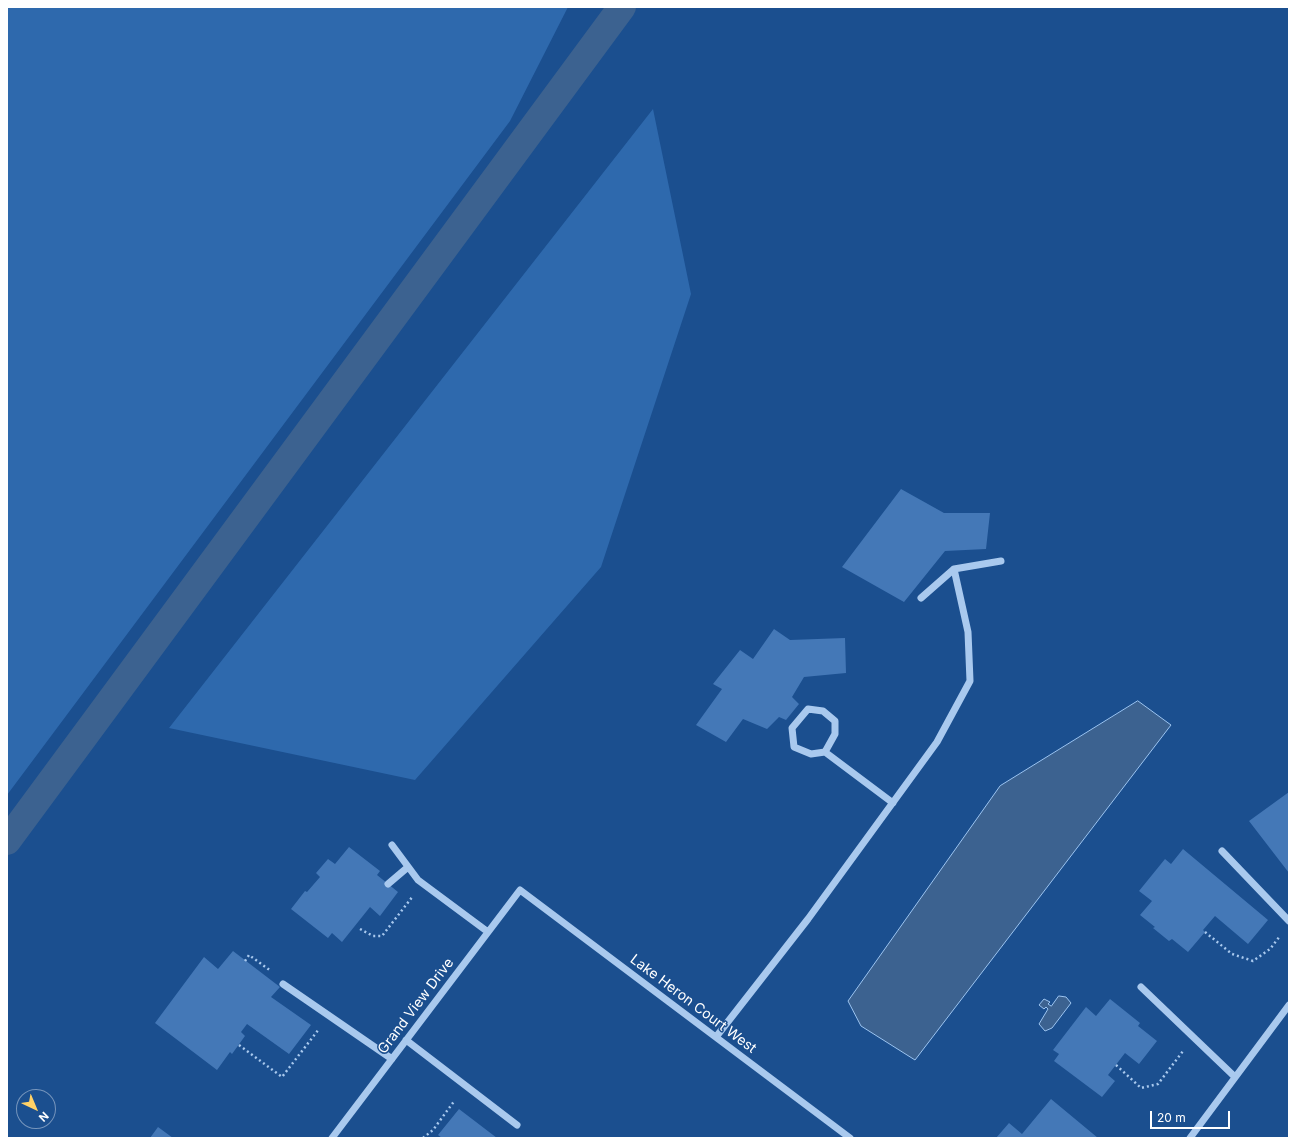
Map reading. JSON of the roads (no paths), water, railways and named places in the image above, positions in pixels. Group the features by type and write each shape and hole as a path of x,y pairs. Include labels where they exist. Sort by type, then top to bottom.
{"street":[{"path":"921,598 954,569 1001,561"},
{"path":"716,1037 808,919 937,742 970,681 968,632 954,569"},
{"path":"825,752 835,734 835,721 823,711 808,709 792,728 794,747 811,754 825,752 893,803"},
{"path":"392,845 418,880 488,932"},
{"path":"1222,851 1289,921"},
{"path":"388,884 408,867"},
{"name":"Lake Heron Court West","path":"520,890 850,1138"},
{"name":"Grand View Drive","path":"332,1138 520,890"},
{"path":"283,984 392,1059"},
{"path":"1141,987 1235,1077"},
{"path":"1190,1138 1289,1005"},
{"path":"406,1040 517,1125"}],"waterway":[{"path":"7,841 622,7"}]}
